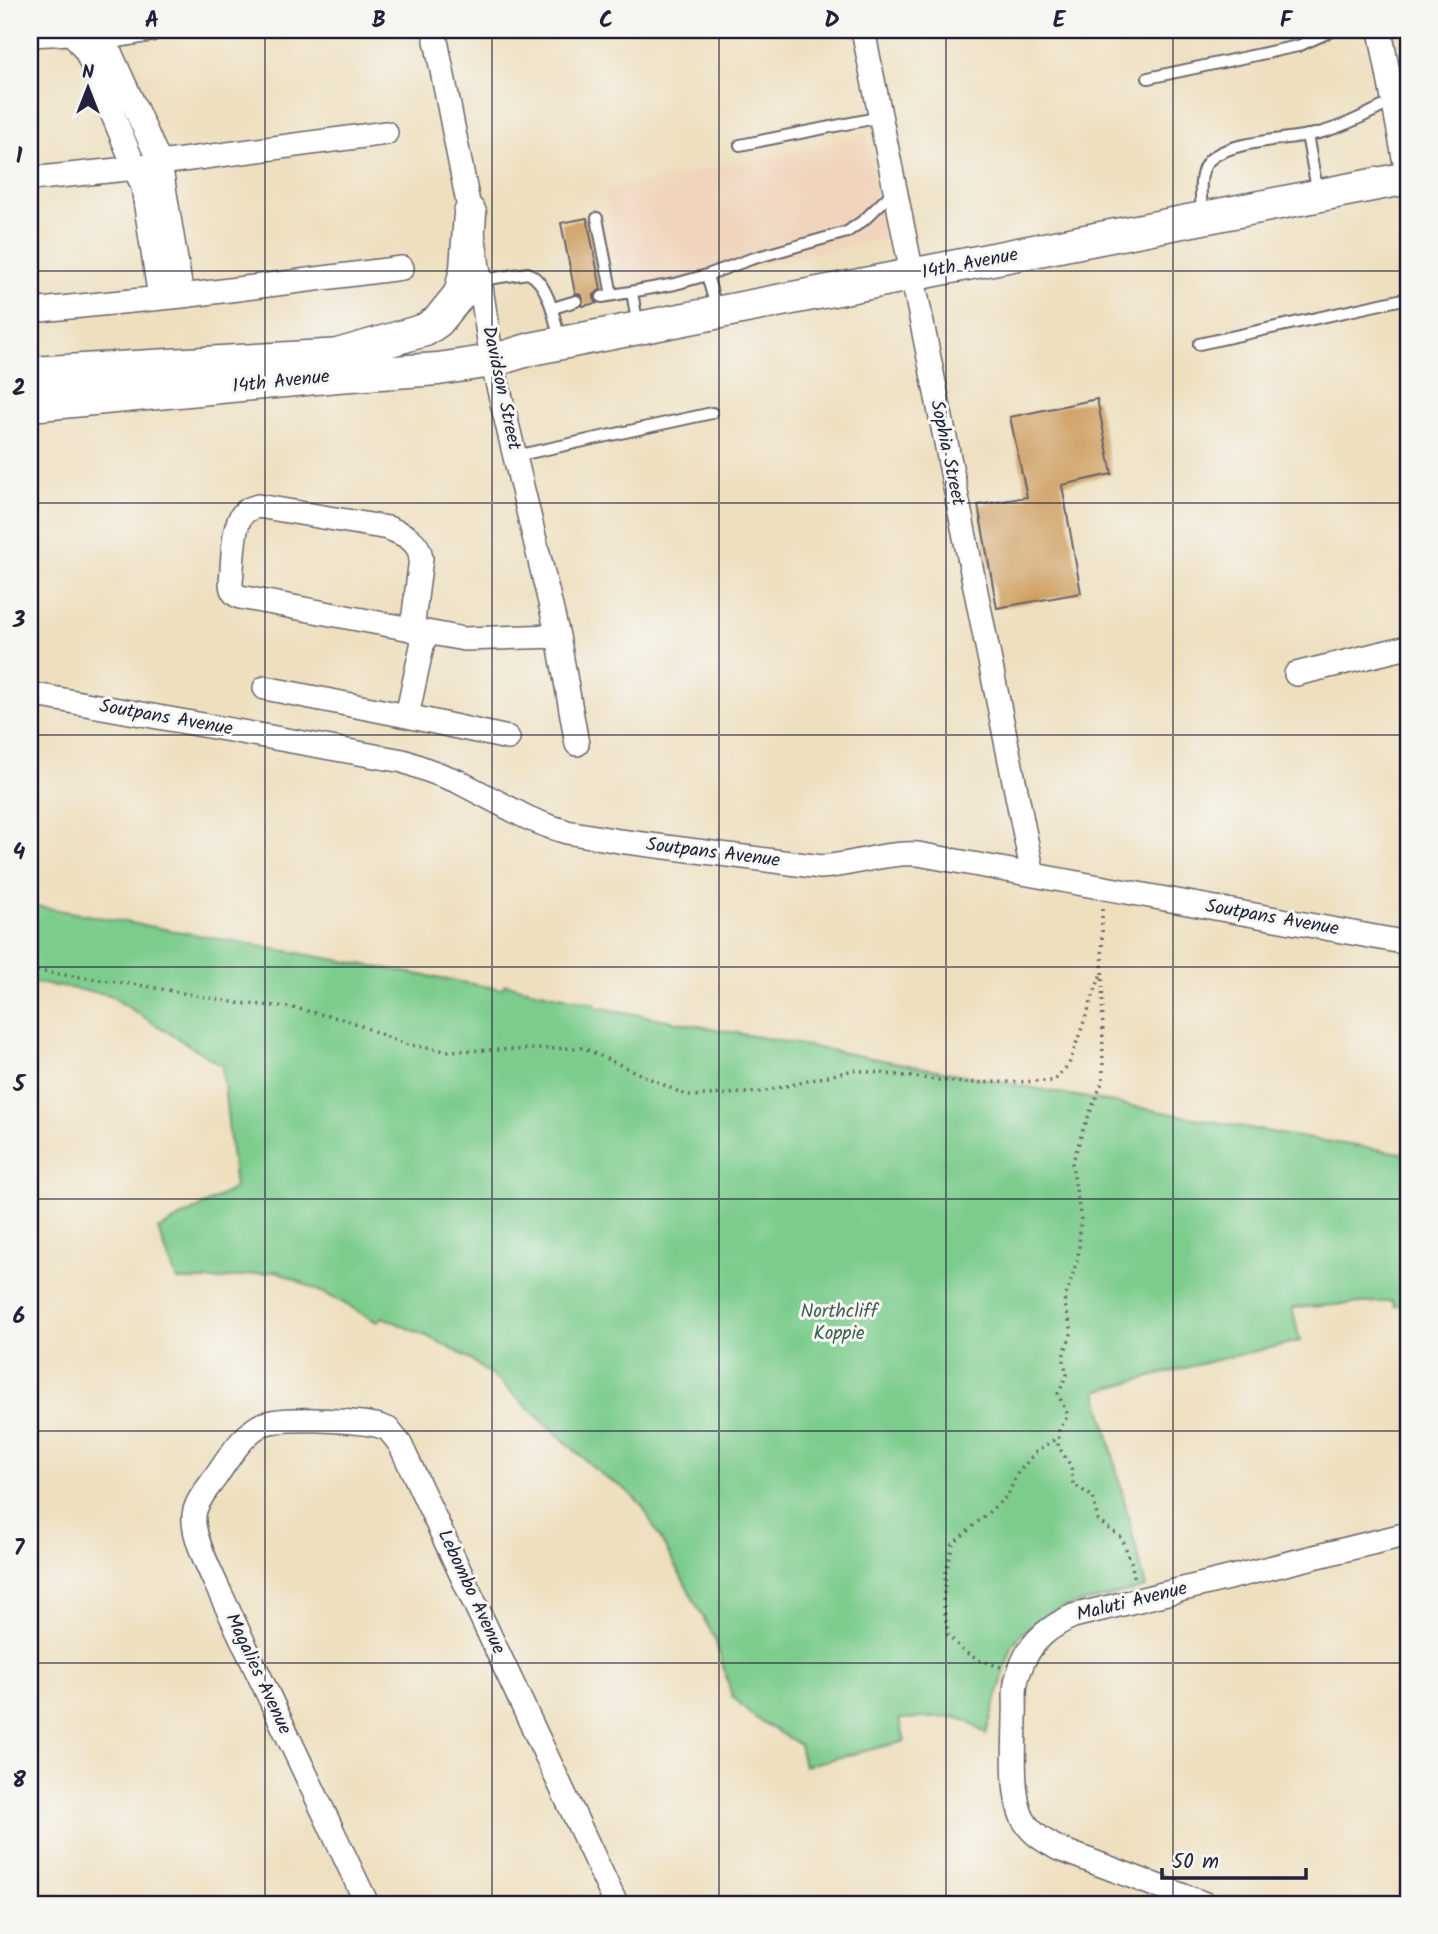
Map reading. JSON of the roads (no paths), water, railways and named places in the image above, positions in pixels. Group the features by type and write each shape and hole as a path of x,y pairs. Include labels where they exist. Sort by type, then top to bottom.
{"main road":[{"name":"14th Avenue","path":"30,373 546,347 1408,178"},
{"path":"334,356 425,330 438,321 460,294 466,269 470,213"},
{"name":"14th Avenue","path":"30,405 438,369 491,351"}],"street":[{"path":"30,35 70,31 102,34 150,30"},
{"name":"Davidson Street","path":"434,30 470,213 491,351 558,636 577,744"},
{"name":"Sophia Street","path":"863,30 1033,875"},
{"path":"1380,30 1400,113 1408,178"},
{"path":"70,31 87,53 136,168 171,297"},
{"path":"102,34 160,163 171,297"},
{"path":"30,179 136,168 386,133"},
{"path":"30,311 171,297 402,268"},
{"path":"407,716 419,631 420,550 414,542 404,534 388,528 258,506 240,516 236,528 231,582 234,594 240,597 419,631 464,639 558,636"},
{"path":"1296,674 1408,647"},
{"path":"264,688 508,738"},
{"name":"Soutpans Avenue","path":"30,694 403,761 457,781 528,818 567,832 821,867 908,854 1408,943"},
{"name":"Lebombo Avenue","path":"238,1447 247,1435 261,1424 282,1420 366,1424 388,1429 393,1434 417,1477 616,1904"},
{"name":"Magalies Avenue","path":"238,1447 198,1503 193,1519 195,1527 222,1597 367,1904"},
{"name":"Maluti Avenue","path":"1205,1904 1059,1849 1040,1839 1026,1823 1018,1807 1014,1750 1016,1683 1029,1651 1056,1623 1073,1616 1408,1534"}],"lane":[{"path":"1148,78 1298,46 1334,30"},
{"path":"1203,219 1201,176 1208,162 1229,148 1307,135 1400,113"},
{"path":"740,145 881,117"},
{"path":"1307,135 1318,196"},
{"path":"597,218 607,296 675,284 847,232 864,220 895,190"},
{"path":"481,280 529,272 539,283 552,308 546,347"},
{"path":"708,275 717,312"},
{"path":"632,292 638,329"},
{"path":"1199,344 1408,298"},
{"path":"552,308 576,301"},
{"path":"515,456 712,413"}],"park label":[{"name":"Northcliff Koppie","path":"839,1323"}]}
